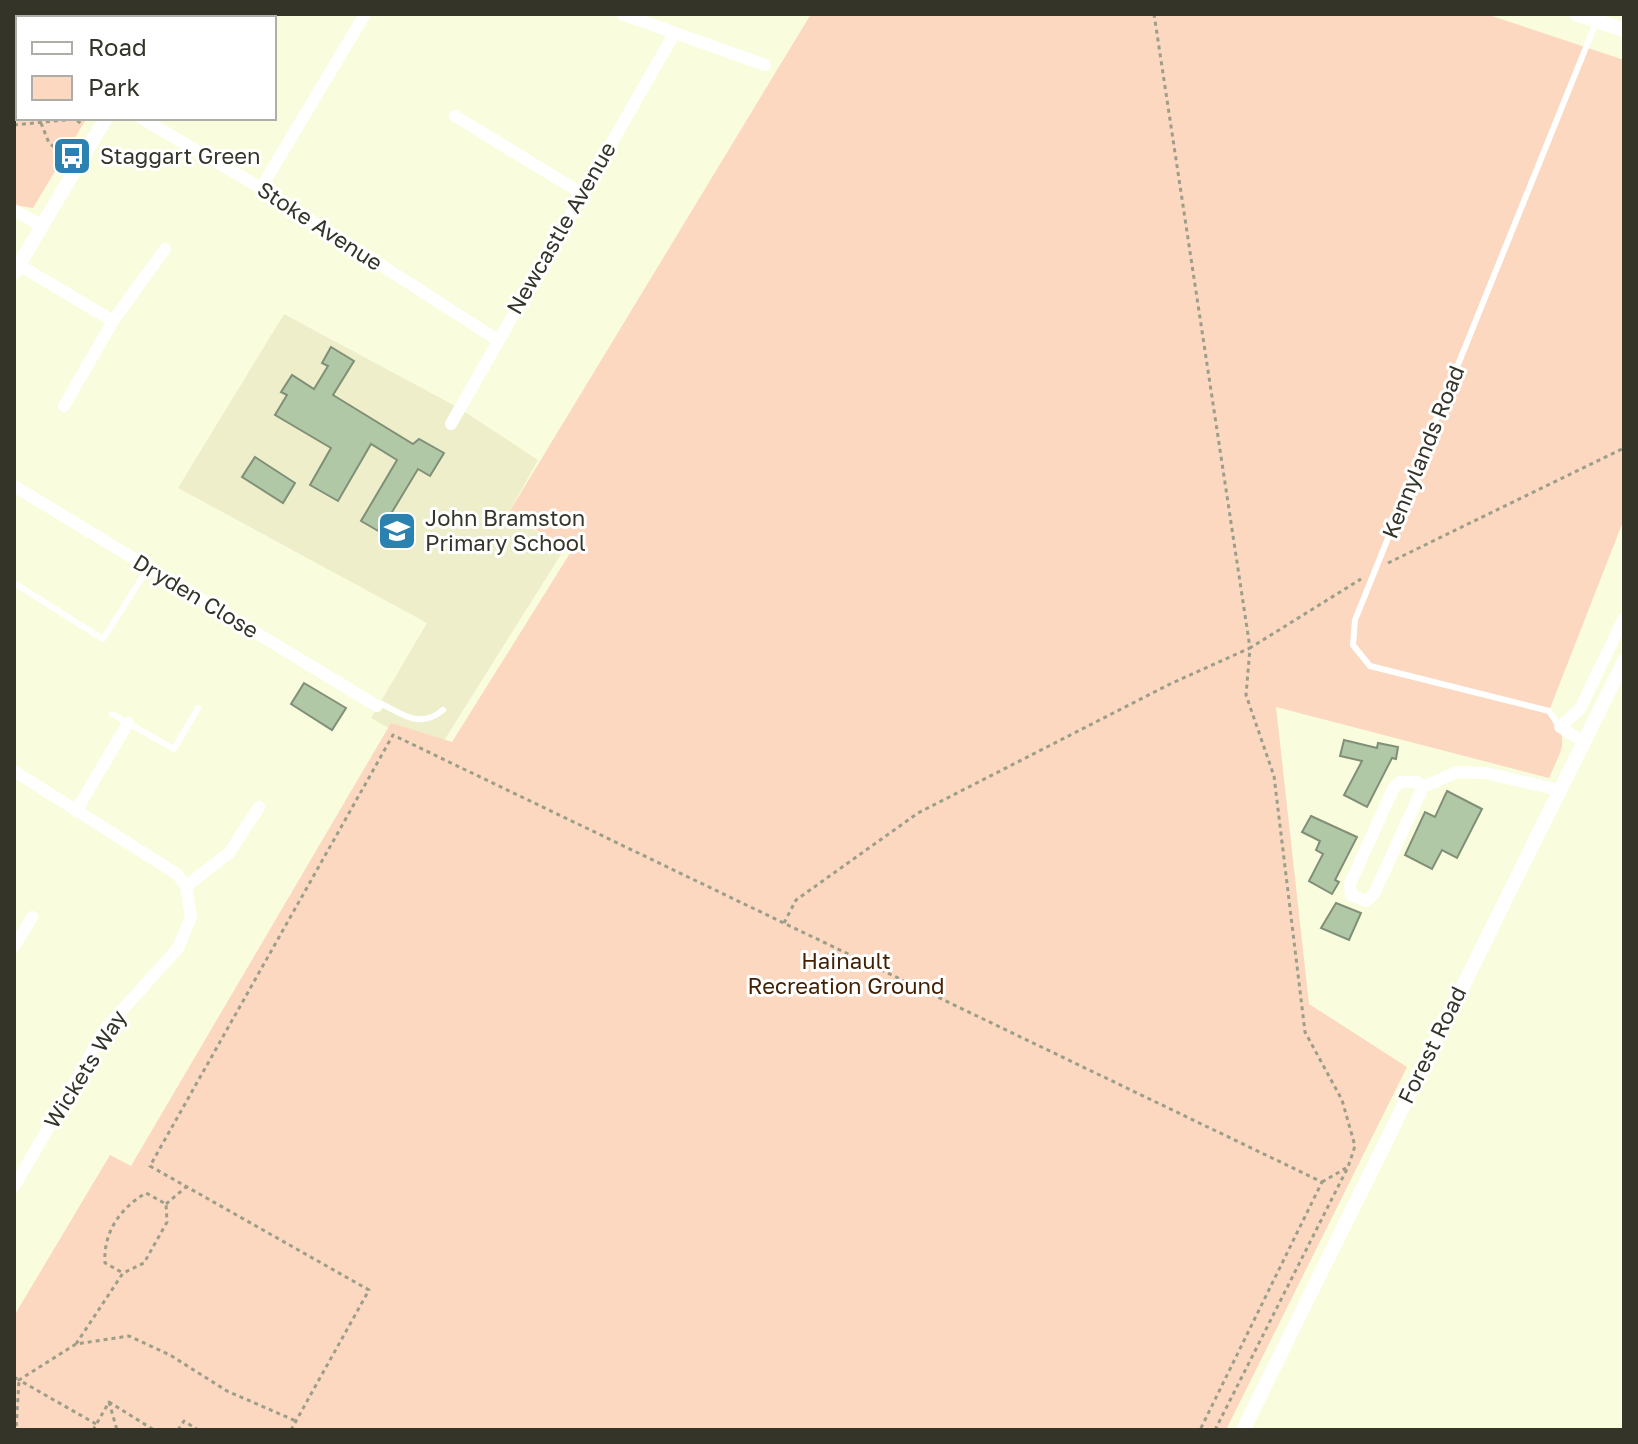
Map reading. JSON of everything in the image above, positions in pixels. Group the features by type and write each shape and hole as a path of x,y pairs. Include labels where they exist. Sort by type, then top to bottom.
{"street":[{"path":"261,188 365,14"},
{"path":"622,14 765,65"},
{"path":"1576,14 1624,30"},
{"name":"Newcastle Avenue","path":"451,424 496,339 674,34"},
{"path":"455,116 581,193"},
{"path":"105,120 16,269 113,321"},
{"name":"Stoke Avenue","path":"144,120 261,188 496,339"},
{"path":"14,210 42,226"},
{"path":"64,406 113,321 165,249"},
{"name":"Dryden Close","path":"14,486 377,706"},
{"path":"1560,727 1580,709 1624,618"},
{"name":"Forest Road","path":"1243,1430 1624,661"},
{"path":"76,811 128,723"},
{"name":"Kennylands Road","path":"1560,727 1584,742"},
{"path":"14,771 177,874 186,886 229,853 259,807"},
{"path":"1423,787 1417,782 1400,782 1393,789 1350,884 1351,895 1359,900 1366,901 1374,894 1423,787 1457,772 1486,773 1559,790"},
{"name":"Wickets Way","path":"14,1187 106,1028 178,948 191,917 186,886"},
{"path":"14,947 32,917"}],"lane":[{"name":"Kennylands Road","path":"1560,727 1549,711 1370,666 1353,645 1355,620 1597,20"},
{"path":"14,583 103,639 149,567"},
{"path":"377,706 380,703 416,722 430,721 443,710"},
{"path":"112,714 174,749 198,708"}],"path":[{"path":"784,923 796,900 918,813 1170,684 1250,648 1154,14"},
{"path":"18,120 21,122"},
{"path":"14,125 66,120"},
{"path":"76,120 96,134"},
{"path":"41,123 49,143 78,165"},
{"path":"291,1430 369,1290 150,1166 393,735 1322,1182"},
{"path":"1200,1430 1322,1182 1348,1167"},
{"path":"166,1204 186,1187"},
{"path":"123,1273 105,1263 104,1242 129,1203 146,1193 166,1204"},
{"path":"76,1344 123,1273 144,1263 167,1222 166,1204"},
{"path":"151,1239 156,1242"},
{"path":"19,1380 76,1344 129,1336 141,1339 227,1391 296,1421"},
{"path":"14,1377 96,1424"},
{"path":"16,1430 19,1380"},
{"path":"93,1430 109,1402"},
{"path":"109,1402 152,1430"},
{"path":"109,1402 117,1430"},
{"path":"178,1430 184,1421 198,1430"}],"shaded area":[{"name":"John Bramston Primary School","path":"284,314 459,408 538,460 508,514 565,548 435,755 371,718 427,623 178,488"}],"green space":[{"name":"Hainault Recreation Ground","path":"811,14 1486,14 1624,60 1624,519 1549,711 1560,730 1562,744 1549,778 1276,707 1309,1004 1407,1067 1226,1430 14,1430 14,1316 110,1155 131,1166 391,723 452,742 572,550 508,514"},
{"path":"14,72 16,120 85,121 33,208 14,205"}],"building":[{"path":"331,347 354,361 333,395 413,444 419,439 444,453 430,476 418,469 380,532 361,521 397,460 371,444 338,501 310,485 331,448 275,415 287,395 281,392 292,375 314,389 328,366 322,363"},
{"path":"255,457 295,483 283,503 242,477"},
{"path":"304,683 346,708 332,730 291,704"},
{"path":"1344,740 1377,748 1378,743 1398,747 1396,759 1392,758 1367,807 1344,795 1362,761 1340,756"},
{"path":"1447,791 1482,809 1457,858 1442,850 1432,869 1405,855 1425,812 1435,817"},
{"path":"1311,816 1357,837 1335,880 1339,882 1332,894 1309,881 1323,854 1316,850 1320,841 1302,832"},
{"path":"1336,903 1361,913 1349,940 1321,928"}],"place":[{"name":"Staggart Green","path":"72,156"},
{"name":"John Bramston Primary School","path":"397,531"}]}
